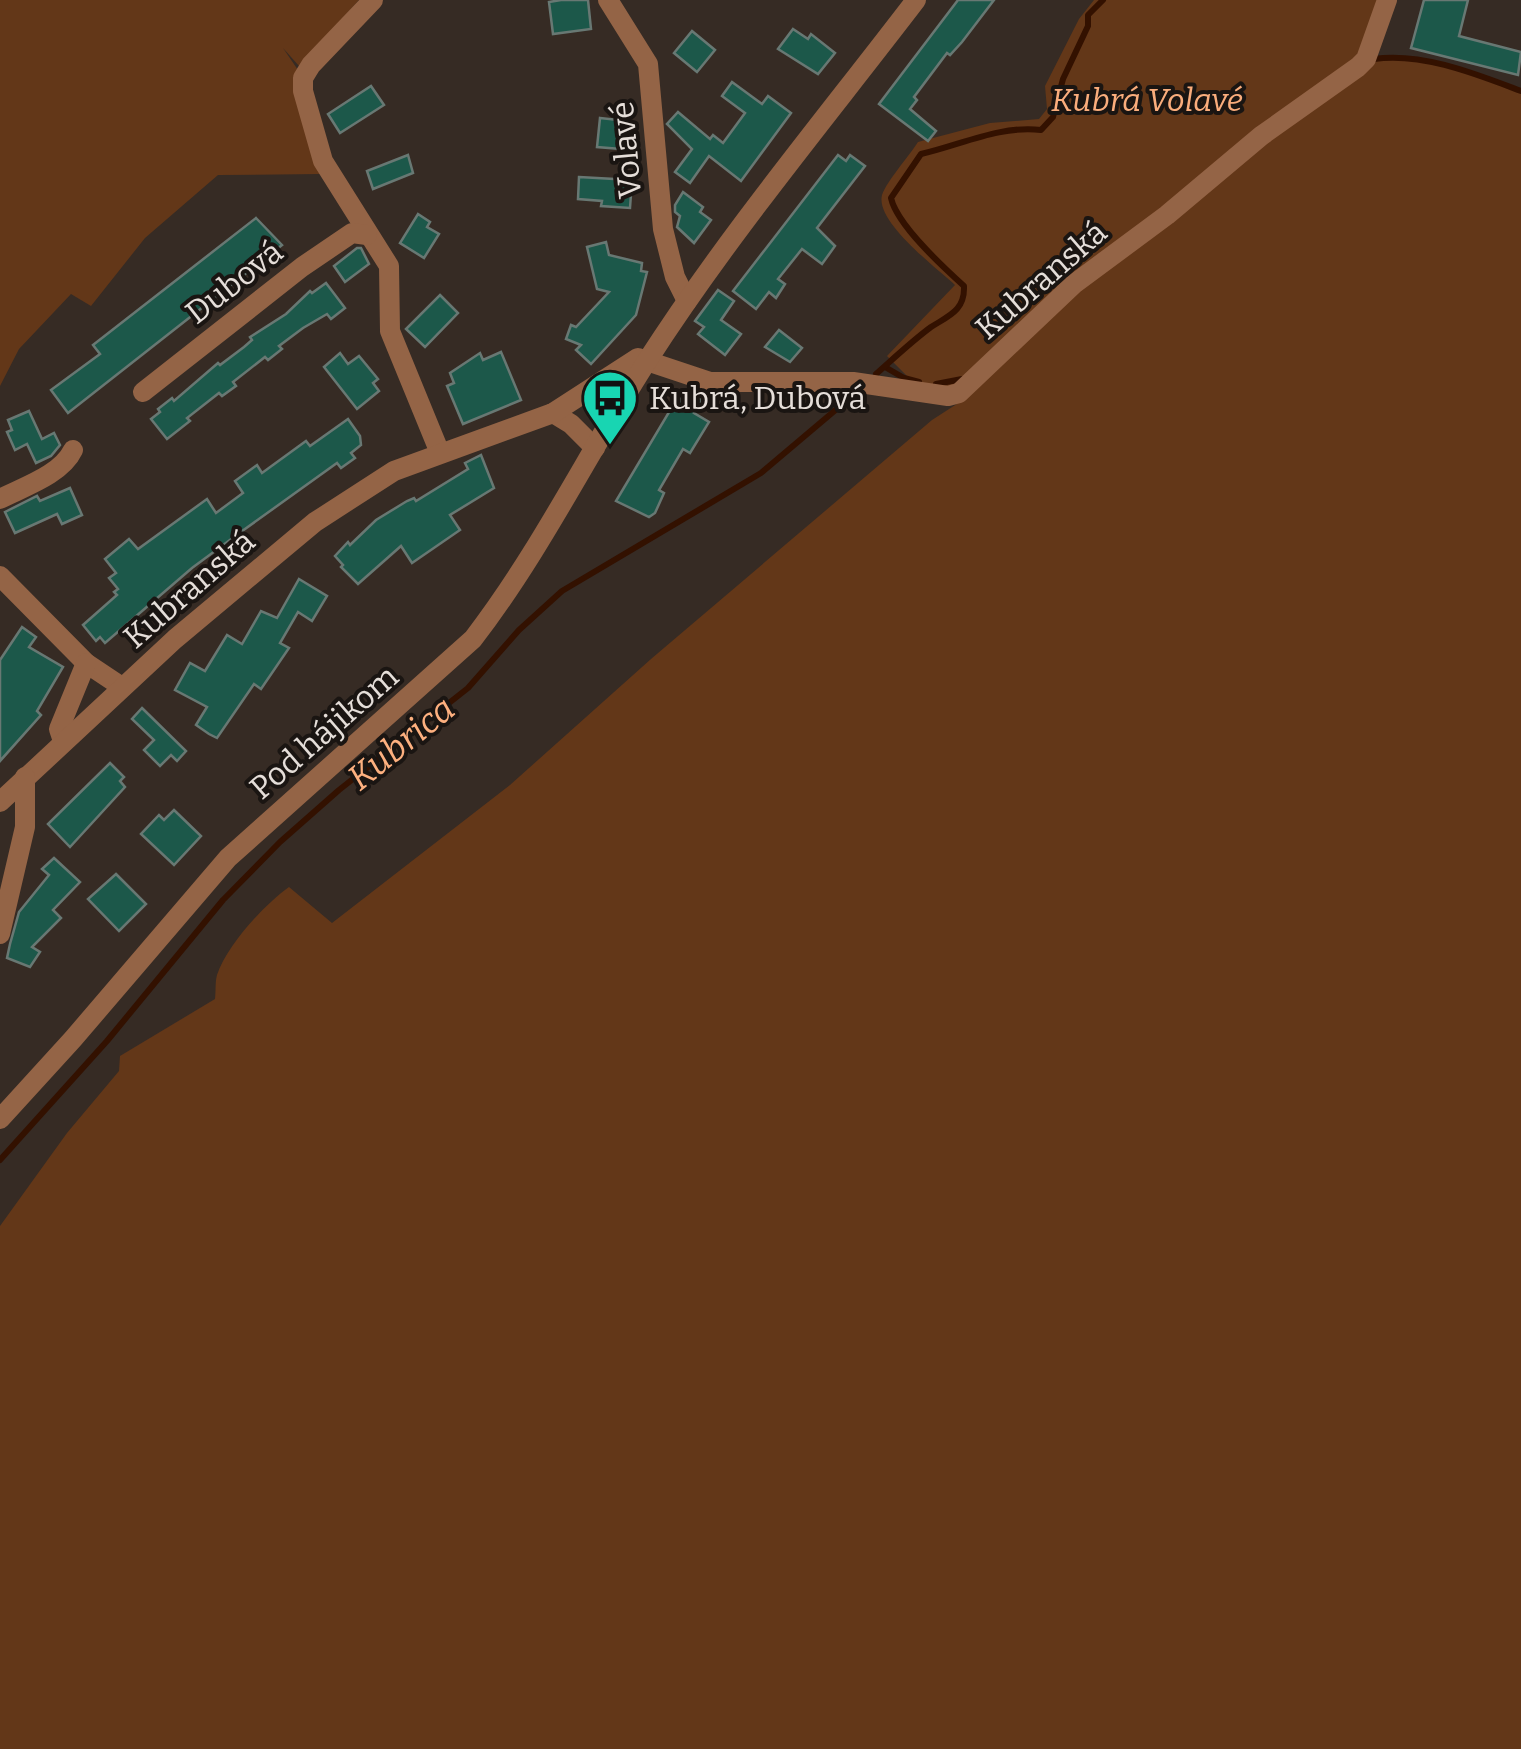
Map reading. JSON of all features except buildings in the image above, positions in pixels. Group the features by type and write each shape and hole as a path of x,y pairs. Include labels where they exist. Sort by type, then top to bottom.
{"street":[{"path":"373,0 311,65 303,78 303,91 323,161 389,266 390,331 440,453"},
{"name":"Volavé","path":"608,0 648,64 663,228 675,276 687,302"},
{"path":"647,361 776,180 916,0"},
{"name":"Kubranská","path":"0,802 62,740 315,522 394,470 553,413 638,358 710,382 853,382 953,396 1074,284 1167,215 1260,136 1358,68 1366,60 1386,0"},
{"name":"Dubová","path":"143,392 316,257 352,232 367,235"},
{"name":"Pod hájikom","path":"0,1119 73,1040 228,858 473,639 505,598 647,361"},
{"path":"553,413 571,424 595,448"},
{"path":"0,499 51,473 65,463 72,450"},
{"path":"0,576 86,663 122,687"},
{"path":"62,740 59,729 86,663"},
{"path":"0,934 26,827 26,778"}],"green space":[{"path":"0,0 359,0 299,66 283,48 298,70 321,174 218,175 145,238 91,306 71,294 19,349 0,386"},
{"name":"Kubrá Volavé","path":"1094,0 1383,0 1352,66 948,389 918,387 887,356 955,285 898,231 882,206 882,195 918,142 990,123 1039,119 1047,109 1045,86 1079,19"},
{"path":"1376,56 1448,64 1521,91 1521,1749 0,1749 0,1226 67,1133 119,1071 120,1056 215,999 217,975 229,951 258,915 289,887 332,923 510,785 651,659 932,420 963,400 1053,309"}],"waterway":[{"name":"Kubrica","path":"876,374 924,332 954,312 964,294 964,286 911,233 891,198 921,154 996,133 1041,130 1053,117 1063,79 1088,26 1088,15 1103,0"},
{"path":"1374,59 1430,62 1521,91"},
{"path":"885,367 919,382"},
{"path":"936,384 962,379"},
{"name":"Kubrica","path":"0,1160 107,1041 223,900 280,842 468,688 519,630 562,591 761,473 858,391"}],"place":[{"name":"Kubrá, Dubová","path":"610,447"}]}
